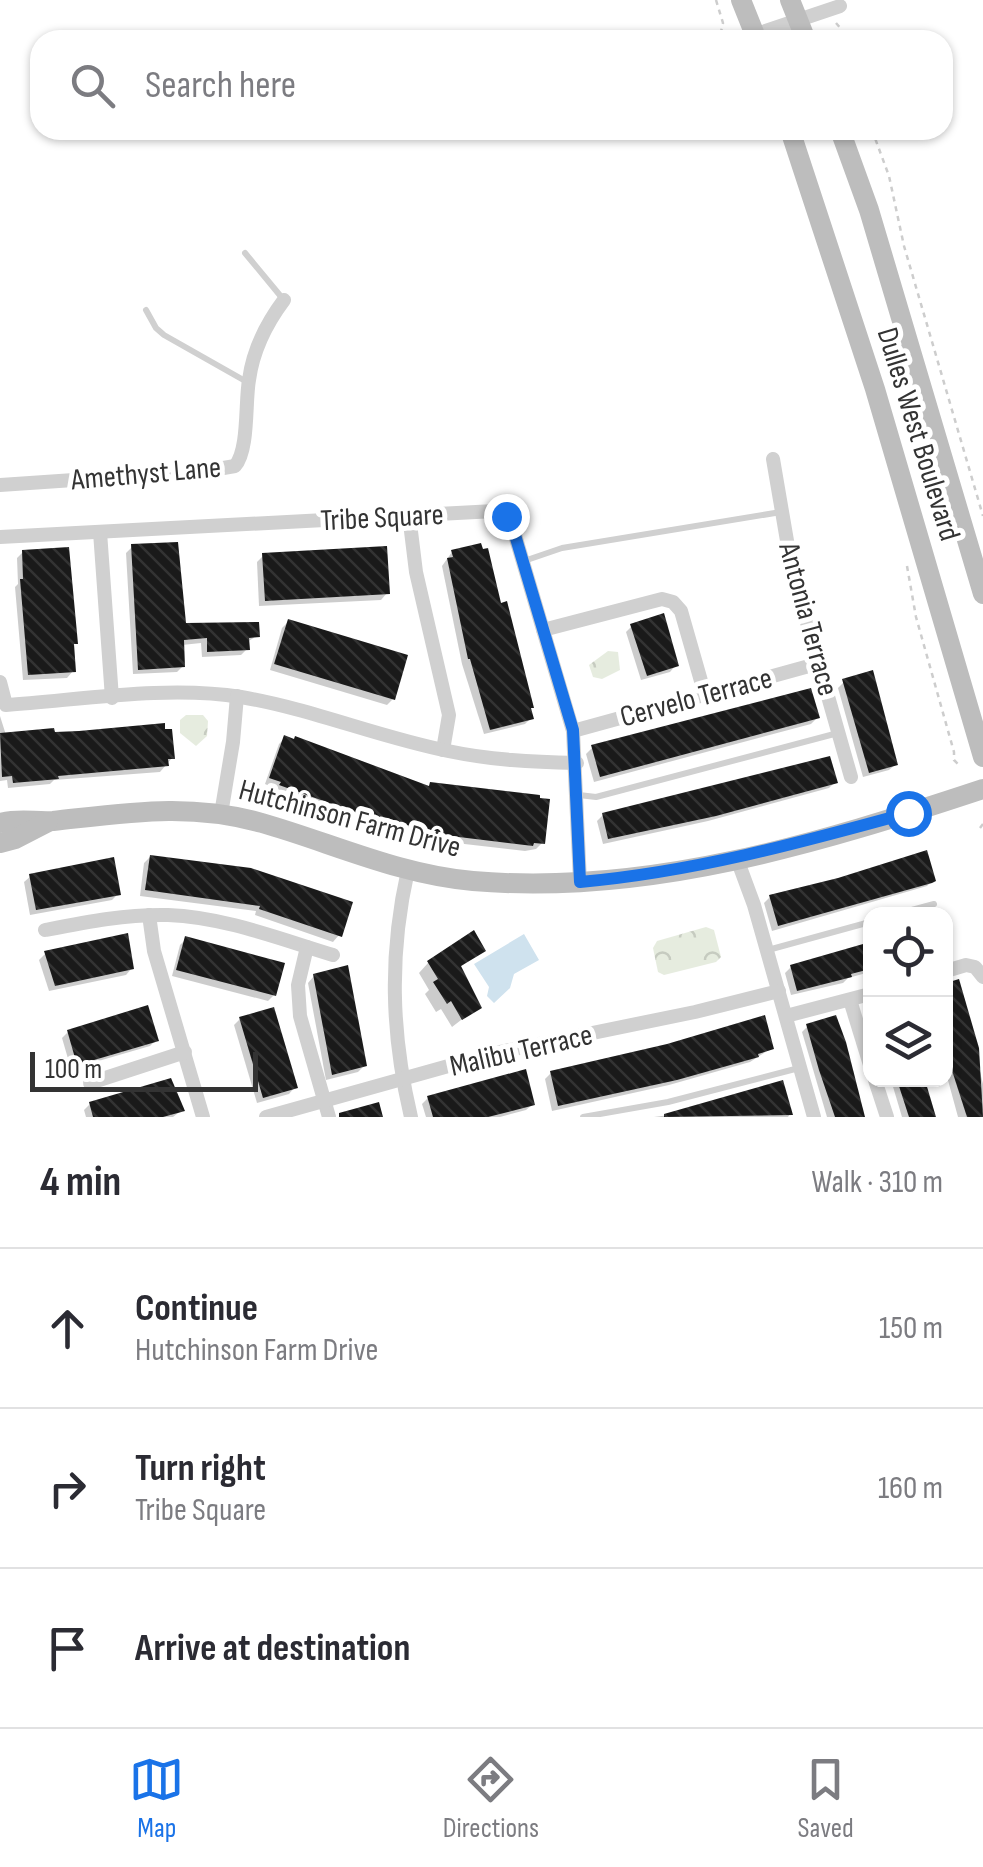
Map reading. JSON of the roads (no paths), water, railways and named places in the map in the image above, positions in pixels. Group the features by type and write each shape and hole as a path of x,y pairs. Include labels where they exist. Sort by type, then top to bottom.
{"street":[{"path":"741,0 749,30"},
{"path":"790,0 802,30 840,6"},
{"name":"Dulles West Boulevard","path":"793,140 875,389 983,757"},
{"name":"Dulles West Boulevard","path":"844,140 869,210 983,594"},
{"name":"Amethyst Lane","path":"0,485 229,468 240,460 242,453 248,383 261,335 284,300"},
{"name":"Antonia Terrace","path":"773,459 792,570 851,777"},
{"name":"Tribe Square","path":"0,537 495,511 506,516 512,525 573,730 580,882"},
{"path":"409,516 416,572 449,716 443,750"},
{"path":"100,532 112,698"},
{"path":"543,630 662,599 672,602 681,611 705,694"},
{"name":"Cervelo Terrace","path":"573,730 820,663"},
{"path":"0,682 6,705 180,693 236,696 298,708 443,750 490,758 577,762"},
{"path":"221,814 234,742 236,696"},
{"name":"Hutchinson Farm Drive","path":"0,822 50,821 152,809 221,814 260,822 408,870 472,881 580,882 668,873 737,860 983,789"},
{"name":"Hutchinson Farm Drive","path":"0,843 15,840 50,821"},
{"path":"737,860 814,1117"},
{"path":"408,870 397,918 393,966 394,1017 412,1117"},
{"path":"149,915 154,951 203,1117"},
{"path":"45,930 149,915 222,923 333,955"},
{"path":"307,948 298,985 300,1016 327,1109"},
{"path":"953,969 975,967 983,977"},
{"name":"Malibu Terrace","path":"266,1117 327,1109 402,1078 495,1053 779,991"},
{"path":"786,1016 863,996"},
{"path":"850,1000 863,1042"},
{"path":"90,1084 185,1052"},
{"path":"877,1087 887,1117"}],"lane":[{"path":"245,253 284,300"},
{"path":"146,310 164,335 248,383"},
{"path":"523,562 562,548 781,512"},
{"path":"578,794 596,797 840,733"},
{"path":"923,907 934,904"},
{"path":"767,950 863,924"},
{"path":"583,1117 668,1102 800,1067"}],"water":[{"path":"524,934 539,960 514,974 510,988 494,1003 487,996 489,987 474,964"}]}
